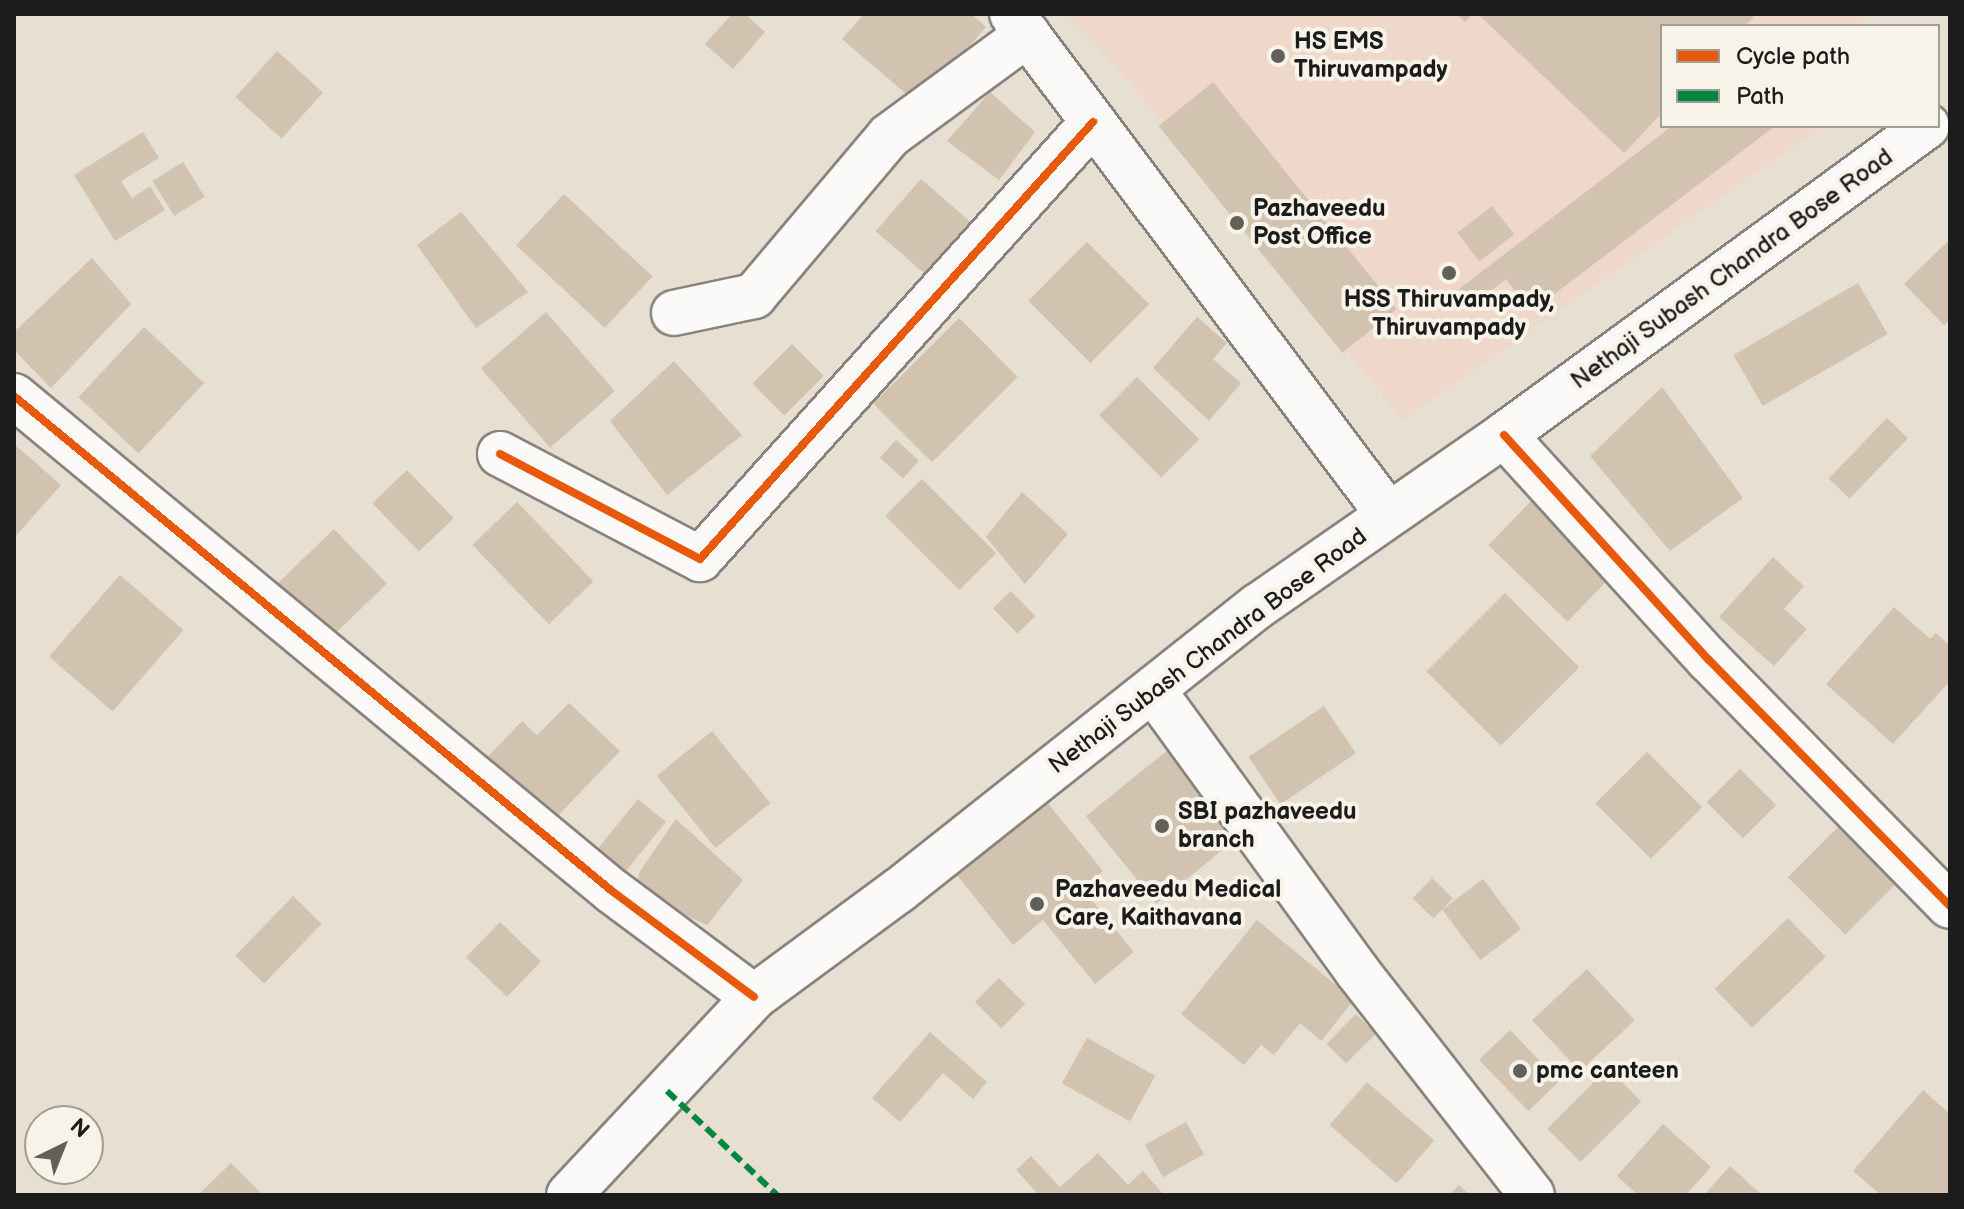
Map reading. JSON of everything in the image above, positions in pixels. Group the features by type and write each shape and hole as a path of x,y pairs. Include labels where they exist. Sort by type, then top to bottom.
{"street":[{"path":"674,313 754,296 889,136 1020,24 1388,514"},
{"path":"500,454 700,559 1093,122"},
{"name":"Nethaji Subash Chandra Bose Road","path":"569,1195 754,997 1258,606 1504,435 1924,128"},
{"path":"14,396 612,891 754,997"},
{"path":"1504,435 1709,660 1950,906"},
{"path":"1153,690 1357,971 1532,1195"}],"shaded area":[{"name":"HSS Thiruvampady, Thiruvampady","path":"1066,14 1857,14 1865,24 1660,24 1660,128 1820,128 1403,420 1127,79"}],"building":[{"path":"732,14 745,14 765,32 733,69 705,44"},
{"path":"864,14 971,14 986,27 919,105 842,39"},
{"path":"1457,14 1473,14 1465,22"},
{"path":"1478,14 1756,14 1747,24 1660,24 1660,115 1624,153"},
{"path":"277,51 323,92 282,139 236,97"},
{"path":"1213,82 1397,309 1342,353 1159,126"},
{"path":"990,92 1035,132 999,180 947,141"},
{"path":"1669,128 1772,128 1531,312 1506,279 1471,306 1459,289"},
{"path":"143,132 159,158 121,181 132,198 150,186 165,210 115,241 74,175"},
{"path":"183,162 205,197 174,216 152,181"},
{"path":"921,179 972,224 927,276 876,231"},
{"path":"564,194 652,277 605,328 516,245"},
{"path":"1492,206 1514,234 1479,261 1457,233"},
{"path":"461,212 528,292 476,328 417,245"},
{"path":"1950,239 1950,320 1944,325 1904,284"},
{"path":"1087,242 1149,304 1091,363 1028,301"},
{"path":"92,258 131,304 51,388 14,350 14,332"},
{"path":"1858,283 1888,334 1763,406 1733,355"},
{"path":"546,312 615,391 550,448 481,368"},
{"path":"1197,317 1227,343 1213,359 1241,383 1209,421 1153,368"},
{"path":"959,318 1018,377 932,462 873,404"},
{"path":"144,327 204,383 138,453 79,397"},
{"path":"792,344 824,376 784,415 752,384"},
{"path":"674,361 742,435 667,495 610,421"},
{"path":"1137,377 1199,439 1161,477 1099,415"},
{"path":"1662,387 1743,498 1670,551 1590,456"},
{"path":"1887,418 1908,438 1850,499 1829,478"},
{"path":"896,440 919,461 903,479 880,458"},
{"path":"14,444 61,485 14,538"},
{"path":"407,470 454,518 419,552 372,503"},
{"path":"922,479 996,553 959,590 885,516"},
{"path":"1022,492 1068,534 1025,584 986,537"},
{"path":"1535,497 1614,573 1568,622 1488,545"},
{"path":"517,502 593,581 549,624 472,545"},
{"path":"334,529 387,584 331,638 278,583"},
{"path":"1773,557 1804,586 1784,609 1807,629 1774,666 1719,617"},
{"path":"120,575 183,630 113,712 49,657"},
{"path":"1011,591 1035,616 1017,634 993,608"},
{"path":"1505,593 1579,667 1501,746 1427,671"},
{"path":"1894,607 1930,639 1936,633 1950,646 1950,681 1893,744 1826,684"},
{"path":"569,703 620,751 547,827 481,764 522,721 537,735"},
{"path":"1324,706 1356,753 1280,804 1249,757"},
{"path":"712,731 771,803 715,848 657,776"},
{"name":"SBI pazhaveedu branch","path":"1169,749 1239,836 1156,903 1086,816"},
{"path":"1647,752 1702,807 1651,859 1595,804"},
{"path":"1740,769 1776,805 1743,838 1707,802"},
{"name":"Pazhaveedu Medical Care, Kaithavana","path":"1042,796 1103,871 1082,888 1134,952 1095,984 1043,920 1013,945 952,869"},
{"path":"638,799 666,822 621,878 593,855"},
{"path":"676,819 743,880 707,925 634,892 640,871"},
{"path":"1843,822 1900,879 1845,934 1788,877"},
{"path":"1432,878 1453,898 1433,918 1413,898"},
{"path":"1483,879 1521,929 1480,960 1442,910"},
{"path":"293,896 322,924 264,983 235,956"},
{"path":"1788,918 1826,957 1752,1028 1715,989"},
{"path":"1257,920 1354,1000 1321,1041 1300,1023 1274,1055 1261,1045 1244,1065 1181,1014"},
{"path":"500,922 541,962 507,997 466,957"},
{"path":"1587,969 1635,1020 1580,1071 1532,1020"},
{"path":"999,978 1025,1004 1001,1028 975,1002"},
{"path":"1356,1014 1376,1034 1346,1063 1326,1044"},
{"name":"pmc canteen","path":"1510,1030 1559,1081 1528,1111 1479,1060"},
{"path":"930,1032 987,1082 973,1099 943,1073 900,1122 872,1098"},
{"path":"1087,1038 1155,1076 1130,1121 1062,1083"},
{"path":"1608,1068 1641,1101 1580,1162 1547,1129"},
{"path":"1367,1082 1434,1140 1397,1183 1330,1125"},
{"path":"1923,1090 1950,1114 1950,1195 1881,1195 1853,1171"},
{"path":"1186,1122 1204,1154 1163,1177 1145,1145"},
{"path":"1663,1124 1711,1167 1686,1195 1638,1195 1617,1176"},
{"path":"1098,1153 1128,1185 1143,1171 1164,1195 1039,1195 1016,1170 1031,1156 1060,1187"},
{"path":"231,1163 263,1195 198,1195"},
{"path":"1730,1166 1762,1195 1704,1195"},
{"path":"1459,1185 1470,1195 1449,1195"}],"marked path":[{"path":"667,1091 777,1195"}],"cycle path":[{"path":"500,454 700,559 1093,122"},
{"path":"14,396 612,891 754,997"},
{"path":"1504,435 1709,660 1950,906"}],"place":[{"name":"HS EMS Thiruvampady","path":"1278,56"},
{"name":"Pazhaveedu Post Office","path":"1237,223"},
{"name":"HSS Thiruvampady, Thiruvampady","path":"1449,273"},
{"name":"SBI pazhaveedu branch","path":"1162,826"},
{"name":"Pazhaveedu Medical Care, Kaithavana","path":"1037,904"},
{"name":"pmc canteen","path":"1520,1071"}]}
